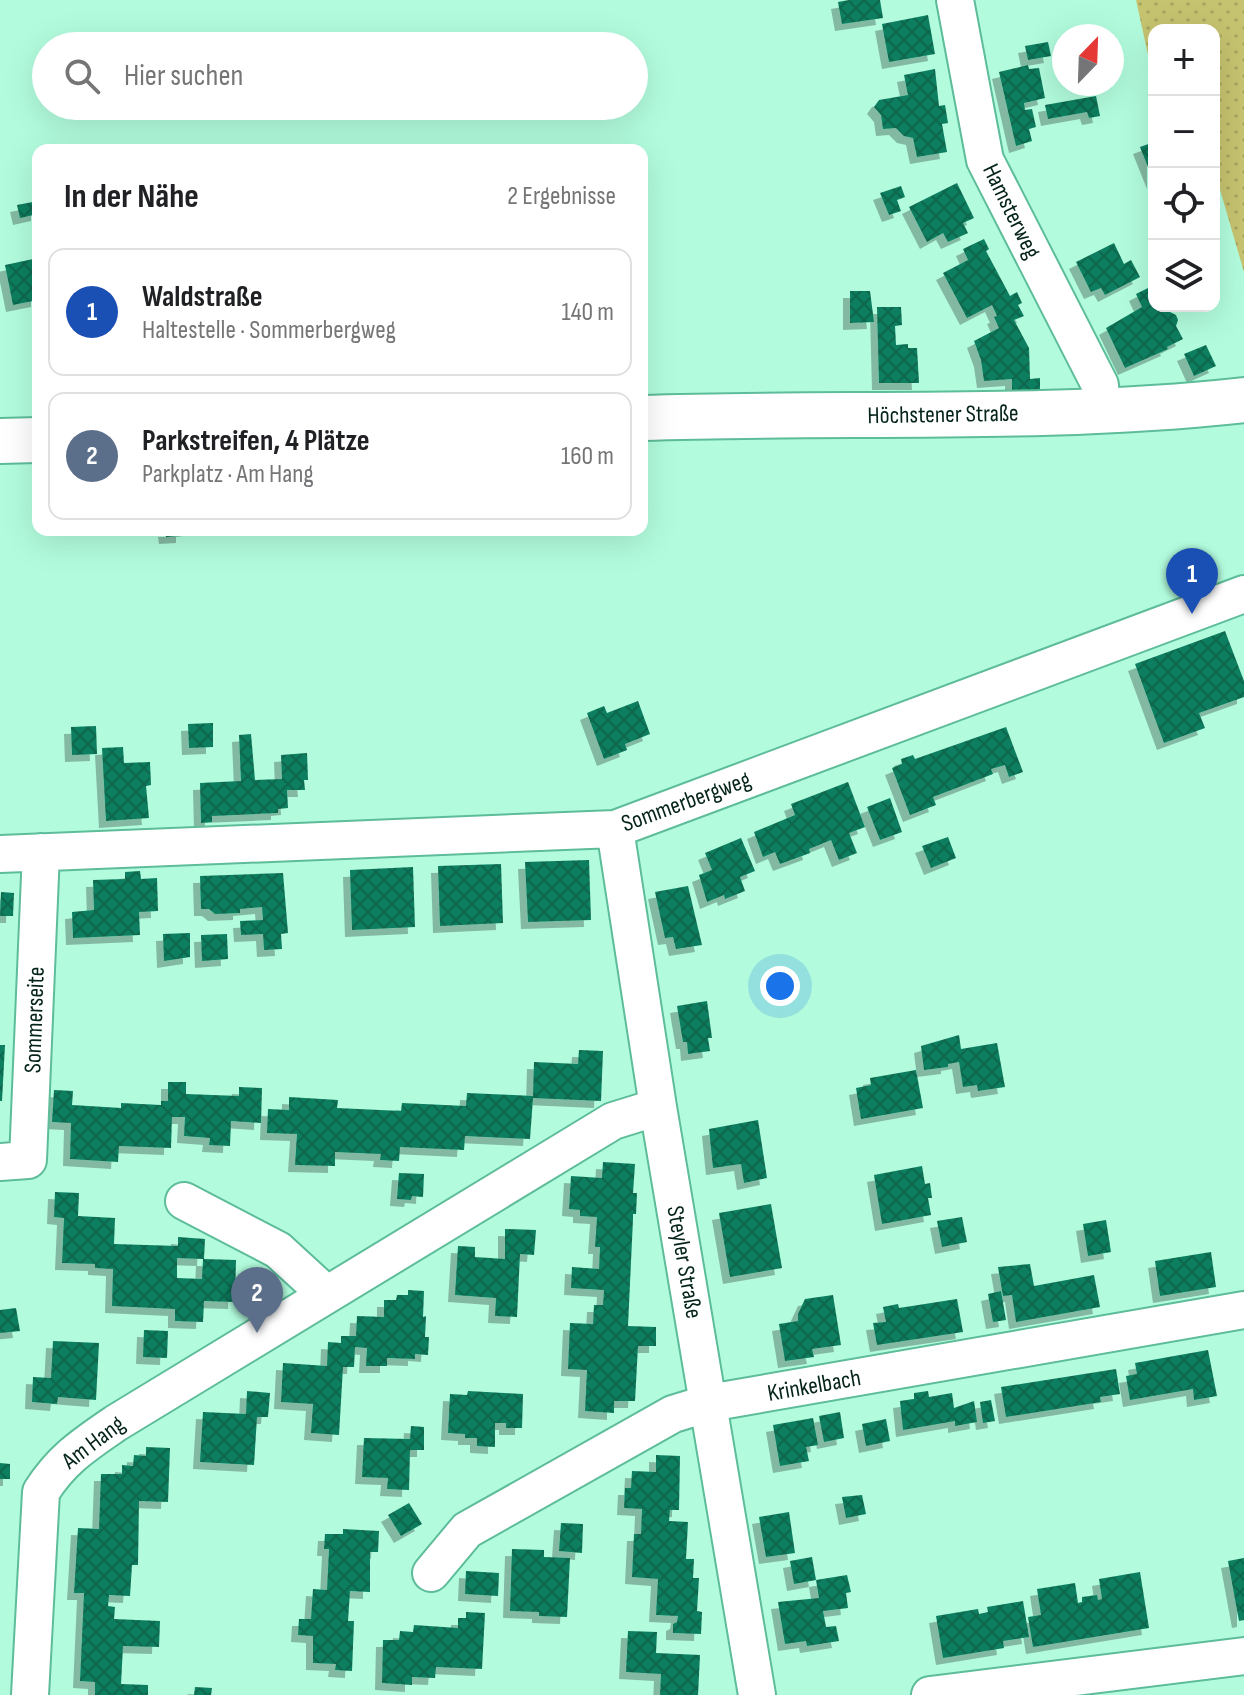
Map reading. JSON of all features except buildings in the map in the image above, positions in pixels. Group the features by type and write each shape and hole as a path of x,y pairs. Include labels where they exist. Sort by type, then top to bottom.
{"main road":[{"name":"Höchstener Straße","path":"648,418 997,414 1244,400"},
{"path":"0,441 32,440"}],"street":[{"name":"Hamsterweg","path":"955,0 985,160 1100,385 1101,410"},
{"name":"Sommerbergweg","path":"0,854 615,829 1244,594"},
{"name":"Steyler Straße","path":"615,829 658,1107 757,1695"},
{"name":"Sommerseite","path":"0,1162 28,1160 41,852"},
{"name":"Am Hang","path":"30,1695 41,1492 57,1468 77,1449 613,1121 658,1107"},
{"path":"184,1201 278,1250 326,1294"},
{"name":"Krinkelbach","path":"431,1573 467,1530 673,1414 709,1403 1244,1310"},
{"path":"930,1695 1244,1656"}],"shaded area":[{"path":"1136,0 1244,0 1244,272 1220,190 1220,24 1148,24 1148,55"}],"place":[{"name":"Waldstraße","path":"1192,614"},
{"name":"Parkstreifen, 4 Plätze","path":"257,1333"}]}
